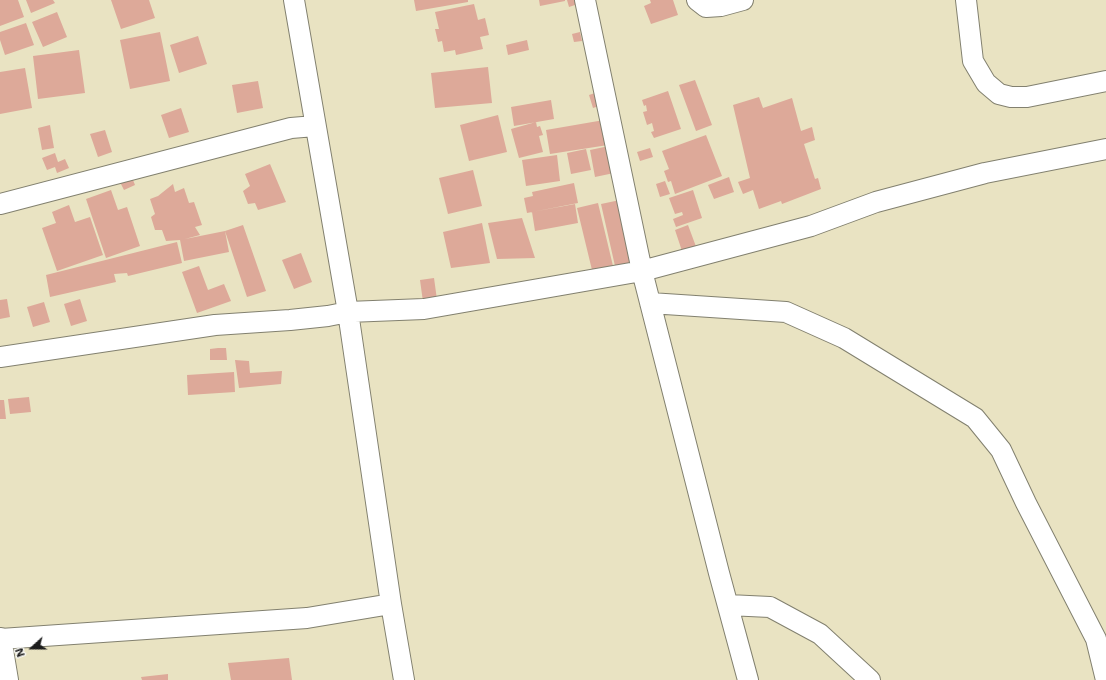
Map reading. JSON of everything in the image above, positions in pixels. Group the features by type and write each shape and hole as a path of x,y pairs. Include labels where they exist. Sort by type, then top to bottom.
{"street":[{"path":"294,0 348,312 391,604 404,680"},
{"path":"585,0 642,271 748,680"},
{"path":"697,0 706,7 721,6 743,0"},
{"path":"966,0 973,62 986,83 999,94 1011,97 1027,97 1106,81"},
{"path":"0,204 291,128 315,126"},
{"path":"0,357 216,325 290,320 328,316 348,312 424,309 642,271 811,226 876,202 985,173 1106,149"},
{"path":"650,303 786,312 844,338 975,418 1001,450 1026,503 1096,639 1106,680"},
{"path":"8,680 1,638 307,618 391,604"},
{"path":"728,605 770,607 820,634 870,680"}],"building":[{"path":"0,0 18,0 24,17 0,26"},
{"path":"26,0 53,0 55,3 31,13"},
{"path":"111,0 149,0 155,18 121,29"},
{"path":"414,0 468,0 468,2 416,11"},
{"path":"539,0 565,0 565,1 540,6"},
{"path":"567,0 577,0 578,4 569,7"},
{"path":"650,0 673,0 678,15 651,24 644,6 651,3"},
{"path":"474,4 478,20 485,18 489,35 480,37 483,49 456,55 455,50 444,52 442,41 438,42 435,29 439,29 435,12"},
{"path":"57,12 67,37 43,47 32,22"},
{"path":"26,23 34,45 5,55 0,40 0,32"},
{"path":"160,32 170,81 130,89 120,40"},
{"path":"580,32 582,41 574,42 572,34"},
{"path":"198,36 207,64 179,73 170,45"},
{"path":"527,40 529,50 508,55 506,45"},
{"path":"79,50 85,93 38,99 33,56"},
{"path":"488,67 492,103 435,108 431,73"},
{"path":"25,68 32,108 0,114 0,72"},
{"path":"695,80 712,125 696,131 679,85"},
{"path":"258,81 263,108 237,113 232,85"},
{"path":"668,91 681,129 654,138 651,132 654,131 652,123 647,125 643,112 647,111 646,105 644,106 642,100"},
{"path":"598,92 602,105 593,108 589,95"},
{"path":"759,97 763,108 792,98 801,131 812,127 815,140 804,144 815,179 818,178 821,189 782,204 781,201 759,209 753,190 743,194 738,182 750,178 733,105"},
{"path":"551,100 554,119 514,126 511,107"},
{"path":"181,108 189,132 169,138 161,115"},
{"path":"498,115 507,152 469,161 460,125"},
{"path":"604,120 608,145 550,154 546,130"},
{"path":"536,122 537,127 540,126 543,135 539,136 543,152 519,158 511,129"},
{"path":"50,125 54,148 42,150 38,128"},
{"path":"105,130 112,152 98,157 90,134"},
{"path":"706,135 722,176 675,194 671,181 668,182 664,171 669,169 662,151"},
{"path":"609,146 614,173 595,177 590,150"},
{"path":"650,148 653,157 640,161 637,152"},
{"path":"586,149 591,170 571,174 567,153"},
{"path":"55,153 58,162 65,159 69,168 57,173 55,167 47,170 42,158"},
{"path":"557,155 560,181 526,186 522,160"},
{"path":"270,164 286,202 258,210 255,203 248,204 243,191 250,186 245,174"},
{"path":"473,170 482,206 448,214 439,178"},
{"path":"131,175 135,185 124,190 119,180"},
{"path":"729,177 734,192 714,199 708,185"},
{"path":"665,181 670,194 660,197 656,184"},
{"path":"574,183 578,203 527,213 524,198 533,196 532,192"},
{"path":"173,184 175,192 184,188 189,203 194,202 202,225 195,227 200,235 185,239 225,231 229,252 184,261 180,240 166,241 162,230 155,230 151,217 155,214 150,199 158,196"},
{"path":"111,190 118,210 127,207 140,246 106,258 86,199"},
{"path":"693,190 702,218 676,227 673,219 683,215 682,212 675,214 669,198"},
{"path":"620,200 634,262 615,266 601,204"},
{"path":"598,203 613,266 592,270 577,208"},
{"path":"575,204 578,223 535,231 532,212"},
{"path":"69,205 75,222 90,217 103,255 57,271 42,228 56,223 52,212"},
{"path":"522,218 535,258 497,259 488,223"},
{"path":"482,223 490,263 451,268 443,232"},
{"path":"243,225 266,291 247,297 225,231"},
{"path":"688,225 698,252 684,257 675,230"},
{"path":"177,242 182,263 128,276 127,273 114,274 116,282 50,297 46,275"},
{"path":"301,253 312,282 294,289 282,260"},
{"path":"199,266 208,290 224,284 231,301 197,313 182,272"},
{"path":"434,278 438,307 424,309 420,280"},
{"path":"7,299 10,317 0,319 0,300"},
{"path":"80,299 87,321 71,326 64,304"},
{"path":"44,302 50,322 33,327 27,307"},
{"path":"226,348 227,360 210,360 210,349"},
{"path":"235,360 249,361 250,373 282,371 281,384 239,388"},
{"path":"234,372 235,392 188,395 187,375"},
{"path":"29,397 31,412 10,414 8,399"},
{"path":"0,400 4,400 6,419 0,419"},
{"path":"289,658 292,680 231,680 228,663"},
{"path":"168,674 168,680 142,680 141,677"}]}
